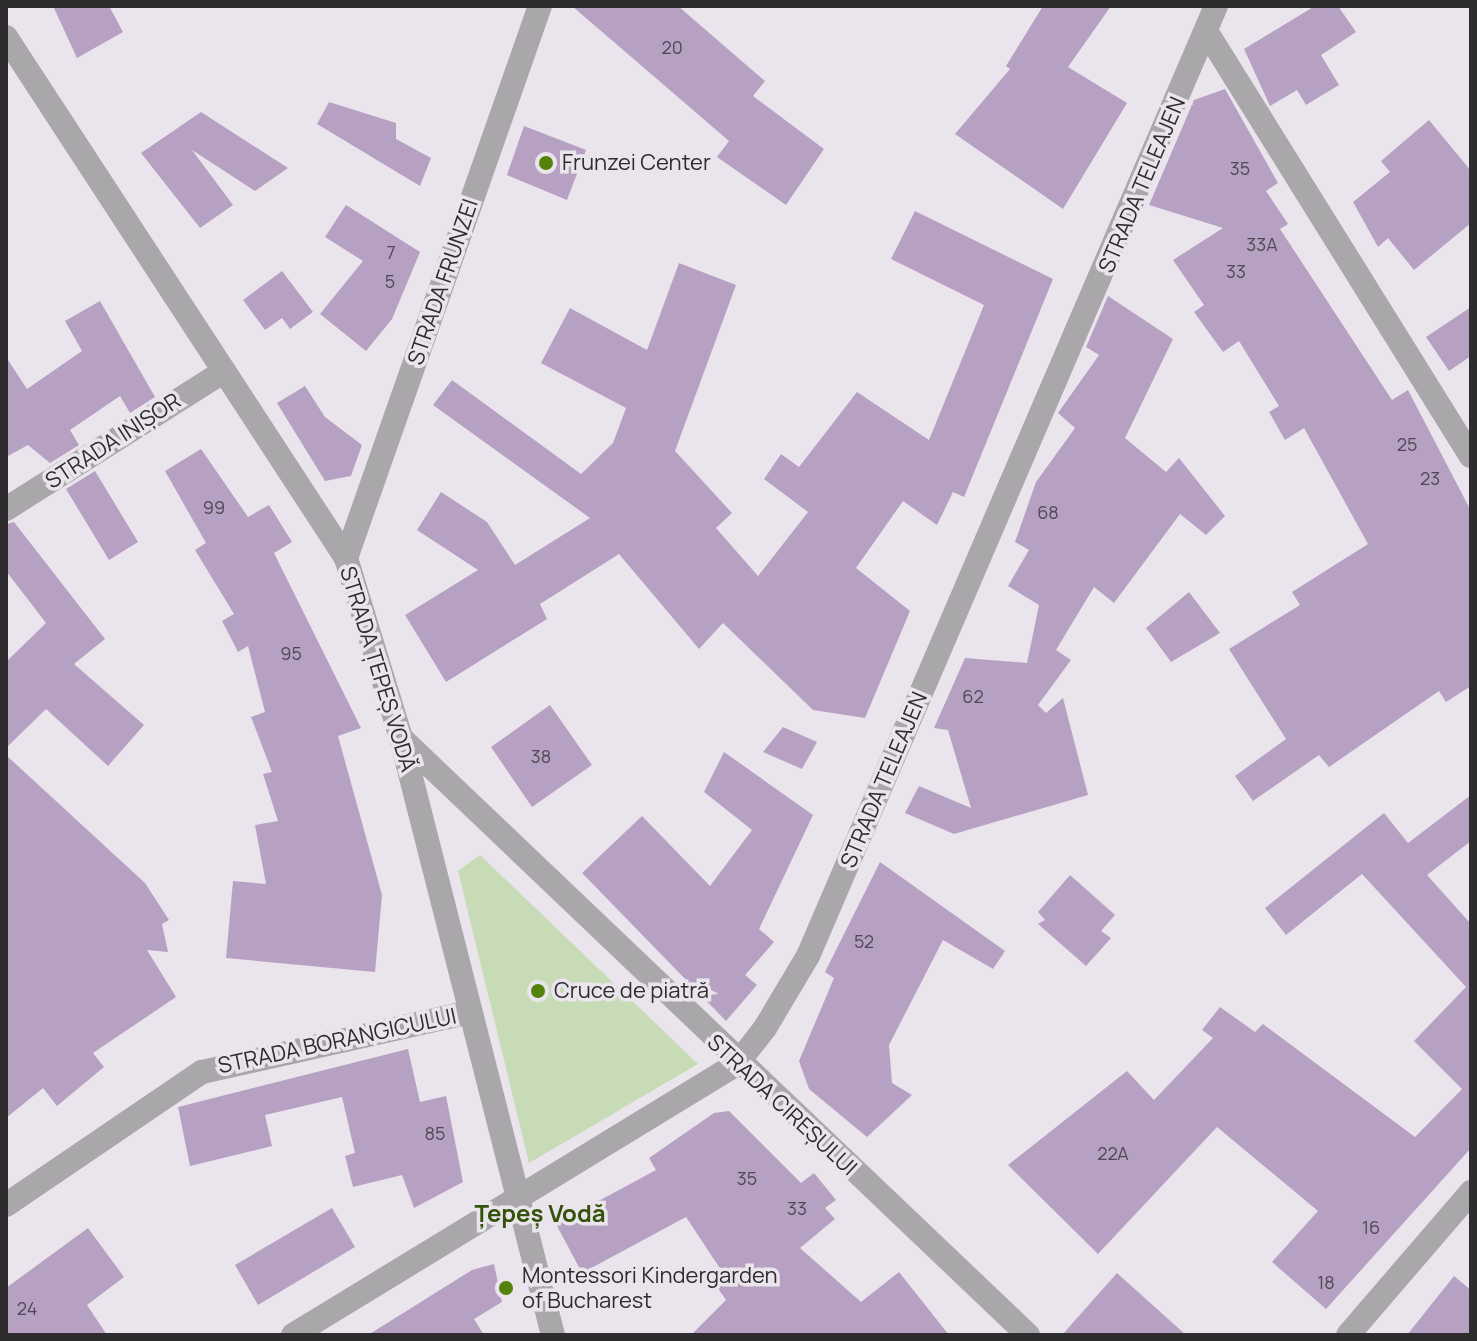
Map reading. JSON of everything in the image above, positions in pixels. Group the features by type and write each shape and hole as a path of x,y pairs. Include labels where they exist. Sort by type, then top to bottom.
{"street":[{"name":"STRADA FRUNZEI","path":"346,558 540,6"},
{"name":"STRADA TELEAJEN","path":"293,1335 737,1064 808,956 1208,34 1216,6"},
{"path":"1208,34 1471,456"},
{"name":"STRADA ȚEPEȘ VODĂ","path":"6,37 221,373 346,558 401,738 515,1201 553,1335"},
{"name":"STRADA INIȘOR","path":"6,509 221,373"},
{"name":"STRADA CIREȘULUI","path":"401,738 737,1064 1028,1335"},
{"name":"STRADA BORANGICULUI","path":"6,1205 202,1072 470,1012"},
{"path":"1348,1335 1471,1192"}],"green space":[{"path":"480,855 698,1064 529,1163 458,871"}],"building":[{"path":"53,6 109,6 123,32 77,58"},
{"path":"572,6 678,6 765,81 753,96 824,149 786,205 717,157 729,141"},
{"path":"1043,6 1111,6 1068,67 1127,103 1063,209 955,134 1010,69 1006,66"},
{"path":"1315,6 1338,6 1356,32 1321,55 1339,85 1306,105 1297,90 1270,106 1244,49"},
{"path":"1225,89 1278,183 1266,191 1288,224 1280,229 1392,400 1408,390 1471,511 1471,686 1446,702 1439,691 1329,767 1319,755 1253,801 1235,776 1286,739 1229,649 1300,605 1292,592 1368,544 1304,428 1285,440 1269,412 1279,406 1239,341 1223,352 1194,312 1204,305 1173,260 1223,228 1149,205 1194,100"},
{"path":"329,102 396,123 396,139 431,158 420,186 317,124"},
{"path":"201,112 288,168 255,191 192,150 233,205 200,228 141,153"},
{"path":"1429,120 1471,171 1471,223 1414,270 1388,238 1378,247 1353,202 1390,172 1381,161"},
{"name":"Frunzei Center","path":"524,126 586,150 567,200 507,175"},
{"path":"346,205 420,252 392,319 366,351 320,314 363,261 325,237"},
{"path":"915,211 1053,279 964,497 953,492 937,525 903,501 856,568 910,611 865,718 813,710 723,623 699,649 619,554 540,604 547,619 446,682 405,615 478,570 417,530 441,492 487,522 515,565 590,518 433,405 452,380 581,474 613,443 626,408 541,363 570,308 647,350 679,263 736,285 675,451 732,513 716,528 758,576 808,512 764,479 781,454 799,467 857,392 929,440 984,305 891,259"},
{"path":"282,271 313,312 290,329 282,318 265,330 243,300"},
{"path":"1108,296 1173,339 1125,438 1166,472 1179,458 1225,516 1206,535 1180,514 1114,603 1094,587 1056,650 1071,660 1038,705 1046,713 1063,698 1088,795 954,834 905,813 919,786 971,808 948,730 934,728 965,658 1027,663 1039,605 1008,586 1029,550 1015,542 1036,482 1075,428 1058,413 1099,355 1086,347"},
{"path":"100,301 155,397 130,413 120,396 70,430 79,445 50,463 28,445 6,457 6,357 27,389 82,351 65,321"},
{"path":"1471,307 1471,356 1449,371 1426,337"},
{"path":"305,386 325,417 362,445 351,476 325,481 277,403"},
{"path":"201,449 248,517 269,505 292,542 274,553 361,728 338,736 382,895 375,972 226,958 233,881 266,884 255,825 278,821 263,774 272,772 251,717 265,712 248,646 238,652 222,621 234,614 195,550 206,543 165,471"},
{"path":"95,471 138,542 109,560 66,489"},
{"path":"14,522 105,639 74,664 144,725 108,766 46,709 6,748 6,662 46,623 6,571 6,524"},
{"path":"1189,592 1220,633 1171,662 1146,628"},
{"path":"550,705 592,765 532,807 491,747"},
{"path":"783,727 817,742 802,769 763,752"},
{"path":"724,752 813,815 759,929 774,942 745,975 757,985 726,1021 582,873 642,816 710,886 752,830 704,792"},
{"path":"6,755 145,883 169,920 162,924 168,952 147,950 176,997 93,1053 104,1067 57,1106 43,1088 6,1118"},
{"path":"1471,795 1471,841 1427,875 1471,924 1471,1148 1326,1309 1272,1262 1318,1211 1217,1127 1098,1254 1008,1165 1127,1071 1154,1100 1213,1038 1202,1030 1220,1007 1255,1032 1263,1024 1415,1137 1462,1089 1414,1041 1466,987 1362,874 1286,935 1265,908 1384,813 1408,843"},
{"path":"880,862 1005,951 993,969 943,940 889,1045 892,1083 912,1095 867,1137 809,1089 799,1061 834,978 825,972"},
{"path":"1070,875 1115,915 1101,931 1111,938 1086,966 1038,924 1045,920 1038,912"},
{"path":"408,1049 420,1102 446,1096 463,1182 414,1208 402,1175 353,1187 345,1156 355,1153 342,1097 265,1115 272,1146 190,1166 178,1107"},
{"path":"729,1111 801,1183 814,1173 836,1200 825,1208 835,1219 800,1248 861,1302 899,1272 949,1335 691,1335 726,1300 715,1284 725,1276 686,1217 582,1273 556,1224 656,1170 649,1158 714,1113"},
{"path":"332,1208 355,1247 258,1305 235,1265"},
{"path":"88,1228 124,1277 87,1305 107,1335 6,1335 6,1288"},
{"path":"494,1264 502,1302 474,1319 484,1335 368,1335 472,1270"},
{"path":"1117,1273 1186,1335 1062,1335"},
{"path":"1454,1276 1471,1290 1471,1335 1407,1335"}],"place":[{"name":"Frunzei Center","path":"546,163"},
{"name":"Cruce de piatră","path":"538,991"},
{"name":"Montessori Kindergarden of Bucharest","path":"506,1288"}],"district":[{"name":"Țepeș Vodă","path":"540,1213"}]}
